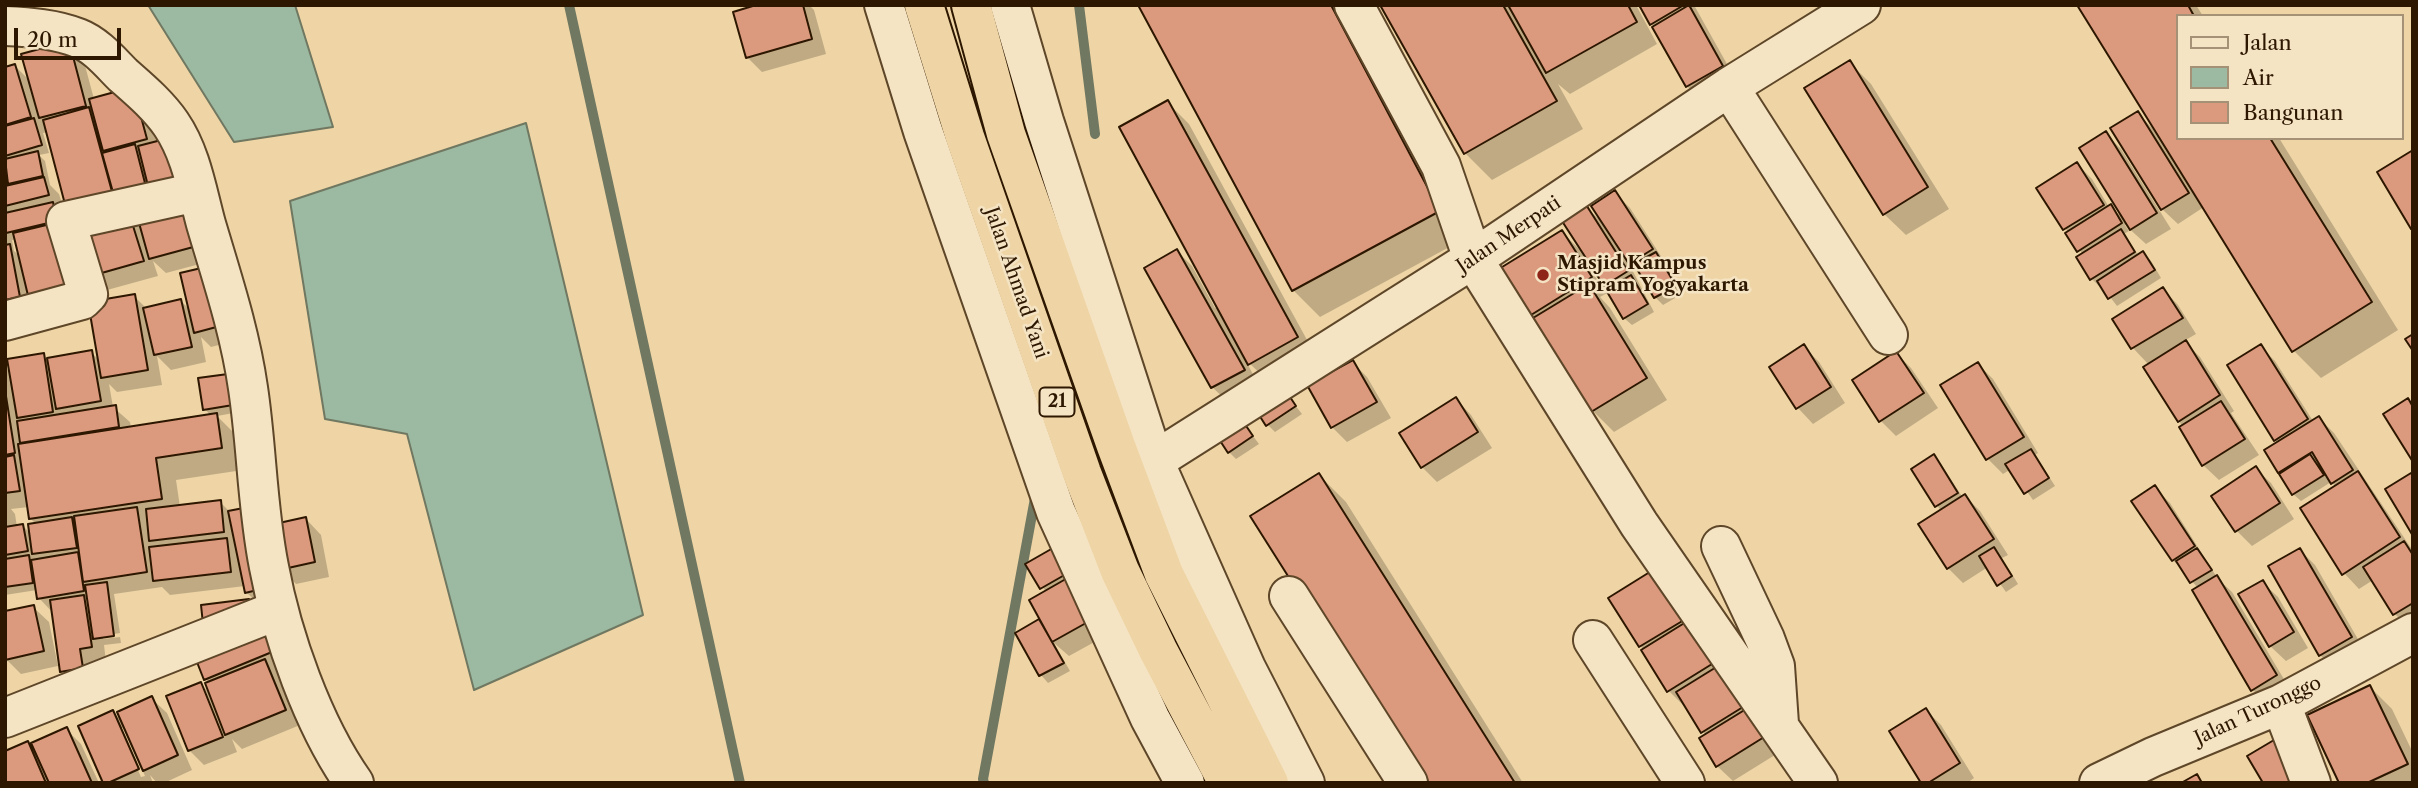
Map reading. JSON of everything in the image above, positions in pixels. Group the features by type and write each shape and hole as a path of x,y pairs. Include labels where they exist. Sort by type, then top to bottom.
{"highway":[{"name":"Jalan Ahmad Yani","path":"925,5 965,137 1082,473 1120,570 1158,650 1228,783"},
{"name":"Jalan Ahmad Yani","path":"971,5 1006,134 1159,561 1269,783"}],"street":[{"path":"884,5 923,131 1056,512 1150,718 1185,783"},
{"path":"1010,5 1044,121 1154,460 1246,668 1305,783"},
{"path":"1354,5 1441,166 1473,259 1639,524 1818,783"},
{"name":"Jalan Merpati","path":"1154,460 1473,259 1729,87 1861,5"},
{"path":"5,26 58,32 79,38 93,46 156,105 172,126 186,153 235,324 248,388 266,551 278,610 311,704 354,783"},
{"path":"1729,87 1888,335"},
{"path":"5,321 82,300 88,294 66,221 197,192"},
{"path":"1721,546 1775,666 1779,726"},
{"path":"1289,596 1407,782"},
{"path":"5,719 278,610"},
{"path":"1593,640 1685,783"},
{"name":"Jalan Turonggo","path":"2099,783 2153,757 2281,704 2411,640"},
{"path":"2281,704 2311,783"}],"water":[{"path":"148,5 295,5 333,127 234,142"},
{"path":"526,123 643,615 474,690 407,434 325,419 290,201"}],"building":[{"path":"756,5 803,5 812,39 746,58 733,12"},
{"path":"1138,5 1331,5 1440,211 1292,291"},
{"path":"1380,5 1503,5 1557,101 1464,154"},
{"path":"1508,5 1628,5 1637,22 1546,73"},
{"path":"1639,5 1684,5 1650,25"},
{"path":"1689,5 1723,66 1686,87 1652,27"},
{"path":"2077,5 2188,5 2193,14 2176,14 2176,140 2271,140 2372,302 2292,352"},
{"path":"69,41 86,106 39,118 21,54"},
{"path":"1850,60 1928,187 1883,215 1804,88"},
{"path":"15,64 31,117 5,125 5,67"},
{"path":"133,87 147,139 103,151 89,99"},
{"path":"1168,100 1298,337 1248,365 1119,127"},
{"path":"89,107 114,199 67,212 43,120"},
{"path":"2138,111 2189,193 2161,210 2110,128"},
{"path":"34,118 42,145 5,156 5,126"},
{"path":"2106,131 2157,213 2130,230 2079,148"},
{"path":"173,137 183,176 148,186 138,146"},
{"path":"135,144 146,187 114,196 102,153"},
{"path":"2413,150 2413,227 2411,229 2377,172"},
{"path":"38,151 43,176 8,184 5,159"},
{"path":"2077,162 2104,205 2063,230 2036,188"},
{"path":"44,177 49,195 5,206 5,186"},
{"path":"1615,190 1653,249 1629,264 1591,206"},
{"path":"184,198 197,246 149,259 136,212"},
{"path":"53,202 57,221 6,233 5,213"},
{"path":"1585,203 1628,271 1604,286 1560,218"},
{"path":"2111,204 2122,223 2077,252 2065,233"},
{"path":"129,213 144,261 91,276 77,229"},
{"path":"63,221 81,296 31,308 13,233"},
{"path":"2121,229 2135,252 2090,280 2076,257"},
{"name":"Masjid Kampus Stipram Yogyakarta","path":"1562,230 1592,277 1523,320 1494,272"},
{"path":"10,244 20,297 5,300 5,245"},
{"path":"1177,249 1245,370 1211,388 1144,268"},
{"path":"2143,251 2155,270 2108,299 2097,281"},
{"path":"1656,252 1676,286 1654,298 1634,264"},
{"path":"210,266 224,325 194,333 180,273"},
{"path":"1631,275 1648,304 1623,319 1606,290"},
{"path":"1589,284 1647,378 1591,412 1533,318"},
{"path":"2163,287 2183,318 2131,349 2112,319"},
{"path":"135,294 148,370 101,378 88,302"},
{"path":"181,299 192,347 154,355 143,308"},
{"path":"2413,334 2413,351 2405,339"},
{"path":"2186,340 2220,395 2178,422 2143,367"},
{"path":"1804,344 1831,387 1796,409 1769,367"},
{"path":"2261,344 2308,419 2274,441 2227,365"},
{"path":"92,350 101,401 56,409 47,358"},
{"path":"1896,351 1924,393 1879,422 1852,380"},
{"path":"44,353 53,412 17,418 7,359"},
{"path":"1353,360 1377,402 1331,428 1307,385"},
{"path":"1978,362 2024,437 1986,460 1940,385"},
{"path":"228,374 233,405 203,410 198,378"},
{"path":"1284,388 1296,406 1266,426 1254,407"},
{"path":"5,390 15,453 5,455"},
{"path":"1456,397 1478,432 1421,468 1399,433"},
{"path":"2408,398 2413,407 2413,462 2383,414"},
{"path":"2221,401 2245,439 2202,466 2179,427"},
{"path":"116,405 119,427 20,443 17,421"},
{"path":"217,413 222,448 156,458 162,499 29,519 18,444"},
{"path":"2319,416 2353,470 2331,484 2312,452 2278,473 2264,450"},
{"path":"1240,417 1253,436 1228,453 1215,433"},
{"path":"2031,449 2049,478 2024,494 2005,464"},
{"path":"1934,454 1958,493 1935,507 1911,469"},
{"path":"2310,454 2324,475 2292,495 2279,474"},
{"path":"14,455 20,491 5,493 5,457"},
{"path":"2256,466 2280,503 2235,532 2211,496"},
{"path":"2358,471 2400,537 2342,575 2300,508"},
{"path":"1319,473 1515,783 1419,783 1250,516"},
{"path":"2411,473 2413,476 2413,536 2385,489"},
{"path":"2155,485 2195,546 2172,561 2131,501"},
{"path":"1965,494 1994,539 1947,569 1918,524"},
{"path":"221,500 224,532 149,541 146,509"},
{"path":"254,506 270,587 245,593 228,511"},
{"path":"137,507 147,572 83,582 74,516"},
{"path":"72,517 77,548 32,554 28,524"},
{"path":"306,517 315,562 279,570 270,525"},
{"path":"23,524 28,551 5,555 5,527"},
{"path":"227,538 231,572 153,581 149,547"},
{"path":"2404,541 2413,555 2413,603 2393,615 2363,567"},
{"path":"1994,547 2012,576 1997,586 1979,556"},
{"path":"1053,548 1068,573 1040,589 1025,564"},
{"path":"2197,548 2212,570 2190,583 2176,561"},
{"path":"2300,548 2352,637 2319,656 2268,566"},
{"path":"78,552 84,591 37,599 31,560"},
{"path":"29,555 33,583 5,587 5,559"},
{"path":"1653,570 1684,620 1639,647 1608,598"},
{"path":"2217,575 2277,675 2251,691 2192,590"},
{"path":"1071,576 1095,618 1052,642 1029,600"},
{"path":"2263,580 2294,632 2269,647 2238,594"},
{"path":"107,582 114,636 93,639 85,585"},
{"path":"84,595 92,647 80,649 83,668 60,672 50,600"},
{"path":"249,599 251,619 203,624 201,605"},
{"path":"34,605 44,651 5,660 5,611"},
{"path":"1039,619 1064,663 1039,676 1015,633"},
{"path":"1686,622 1712,664 1667,692 1641,650"},
{"path":"262,625 272,652 204,680 193,652"},
{"path":"265,659 286,710 225,735 205,683"},
{"path":"1718,666 1743,707 1701,733 1676,692"},
{"path":"201,682 223,737 188,751 166,696"},
{"path":"2370,685 2408,764 2367,783 2339,783 2307,715"},
{"path":"152,696 178,755 143,771 117,712"},
{"path":"1751,706 1769,734 1716,767 1699,738"},
{"path":"1926,708 1960,763 1928,783 1921,783 1889,731"},
{"path":"113,710 139,769 103,783 78,726"},
{"path":"67,727 92,783 49,783 31,743"},
{"path":"2274,740 2298,783 2263,783 2247,756"},
{"path":"28,741 46,783 5,783 5,751"},
{"path":"2197,774 2202,783 2181,783"}],"waterway":[{"path":"569,5 740,783"},
{"path":"1079,5 1095,134"},
{"path":"984,783 1036,493"}],"place":[{"name":"Masjid Kampus Stipram Yogyakarta","path":"1543,275"}]}
